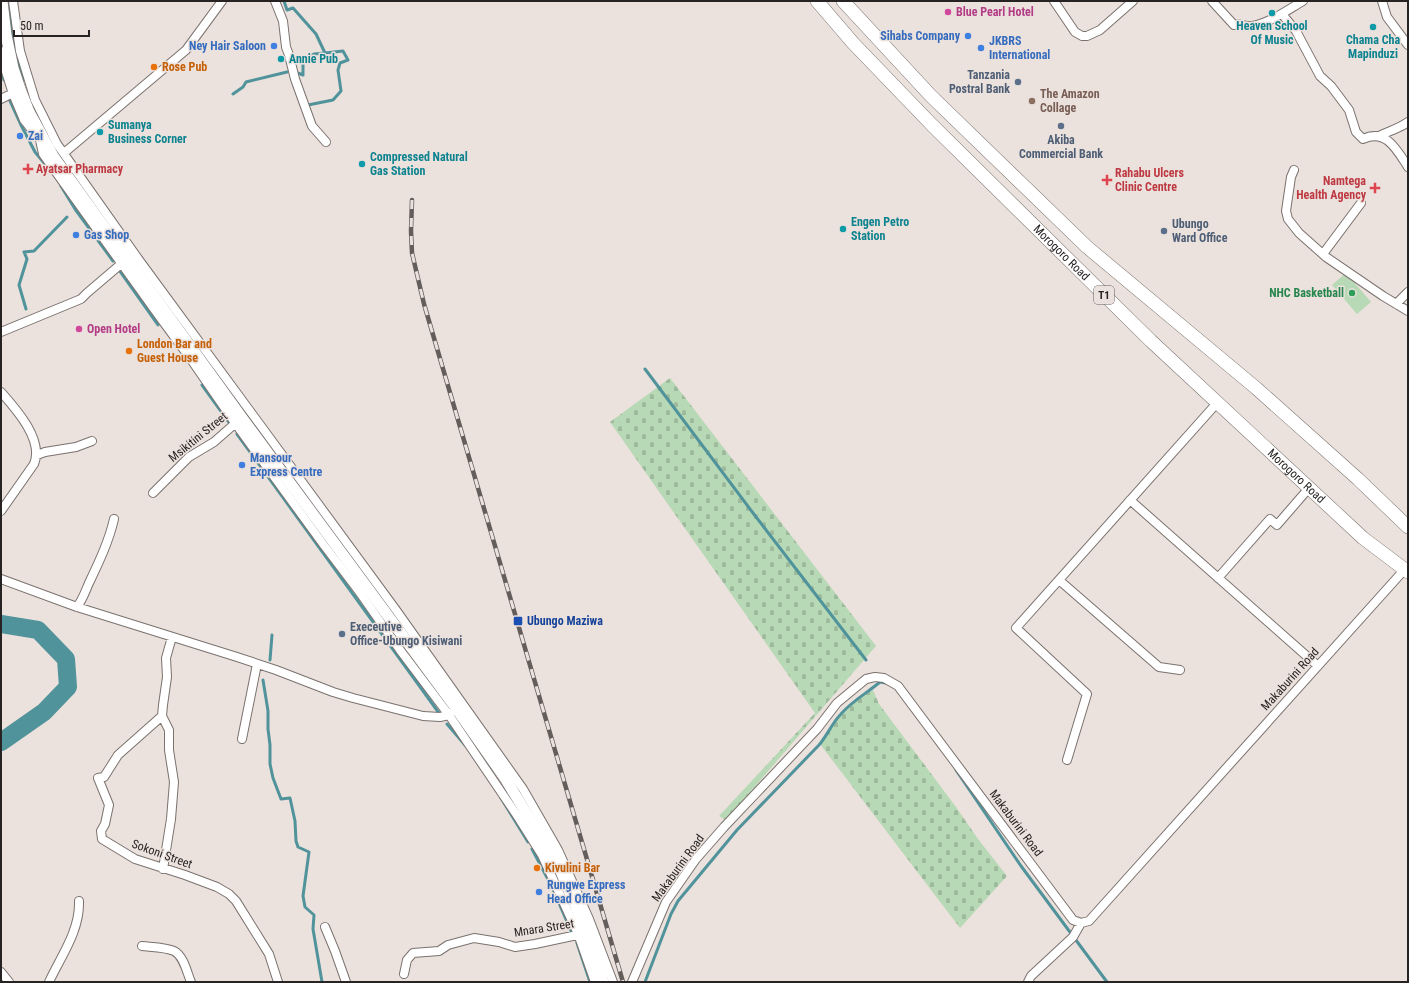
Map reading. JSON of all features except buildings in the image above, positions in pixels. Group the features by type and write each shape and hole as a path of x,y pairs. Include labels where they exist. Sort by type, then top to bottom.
{"highway":[{"name":"Morogoro Road","path":"817,1 853,43 932,125 1134,325 1363,538 1406,570"},
{"name":"Morogoro Road","path":"843,1 931,96 1088,248 1256,388 1358,479 1408,527"}],"main road":[{"path":"2,1 17,91 53,156 239,420 452,712 505,778 556,862 603,982"}],"street":[{"path":"14,1 20,51 35,100 57,144 409,629 523,789 558,850 589,919 613,982"},
{"path":"64,153 186,50 222,1"},
{"path":"275,1 283,21 286,47 295,79 312,126 326,142"},
{"path":"1054,1 1075,32 1082,36 1087,36 1100,30 1133,1"},
{"path":"1212,1 1234,25 1238,24 1245,26 1252,26 1282,14 1303,1"},
{"path":"1382,1 1387,17 1408,45"},
{"path":"1282,14 1296,31 1320,76 1331,86 1349,110 1356,132 1363,139 1369,136 1379,136 1396,128 1401,128 1408,122"},
{"path":"1,51 3,62 17,91 24,120 40,140 43,154 182,348 239,420"},
{"path":"1,99 17,91"},
{"path":"1379,136 1390,142 1408,167"},
{"path":"1294,170 1291,177 1286,215 1298,233 1323,254 1408,312"},
{"path":"1323,254 1361,203"},
{"path":"1,332 81,300 87,292 121,264"},
{"path":"1396,304 1408,292"},
{"path":"1,392 25,421 36,448 37,455 34,464 1,511"},
{"path":"1067,760 1087,694 1016,628 1217,403"},
{"name":"Msikitini Street","path":"153,493 189,457 214,442 239,420"},
{"path":"37,455 45,452 76,447 92,441"},
{"path":"1218,578 1270,519 1277,525 1309,488"},
{"path":"1130,500 1318,666"},
{"path":"76,607 84,597 97,567 112,531 114,519"},
{"name":"Makaburini Road","path":"632,982 666,902 696,859 724,827 817,729 837,703 866,679 884,678 893,682 900,688 1073,920 1080,923 1085,923 1406,570"},
{"path":"1,579 76,607 257,664 352,698 423,716 440,717 452,712"},
{"path":"1059,580 1159,667 1180,670"},
{"path":"163,869 171,819 174,782 169,750 169,730 162,716 168,677 166,658 172,637"},
{"path":"242,739 257,664"},
{"name":"Sokoni Street","path":"162,716 118,754 104,777 98,778 109,805 105,824 101,831 102,839 135,860 185,875 217,887 229,894 236,901 269,954 278,982"},
{"path":"49,982 76,927 80,911 79,901"},
{"path":"1028,982 1032,976 1072,937 1080,923"},
{"path":"325,928 336,951 346,982"},
{"path":"583,934 595,982"},
{"name":"Mnara Street","path":"404,974 407,960 413,953 420,954 439,951 448,945 474,938 499,942 515,947 583,934"},
{"path":"142,946 174,951 183,963 191,982"},
{"path":"1,972 8,982"}],"green space":[{"name":"NHC Basketball","path":"1346,273 1371,302 1357,314 1332,285"},
{"path":"670,378 876,646 726,820 719,816 815,713 610,422"},
{"path":"873,690 879,704 1007,876 960,928 820,744 840,714 862,694"}],"waterway":[{"path":"8,1 16,53"},
{"path":"284,1 287,10 293,8 316,34 325,53 314,54 303,59 303,75 295,72"},
{"path":"308,105 333,100 341,91 338,70 340,63 348,60 343,51 325,53"},
{"path":"17,60 23,80"},
{"path":"1,70 4,80"},
{"path":"233,94 243,87 246,82 287,72"},
{"path":"27,93 41,122"},
{"path":"10,101 35,152 50,170"},
{"path":"58,153 69,169"},
{"path":"75,177 89,197"},
{"path":"61,186 75,209 113,261"},
{"path":"26,309 19,285 27,259 24,252 34,251 67,217"},
{"path":"119,270 158,325"},
{"path":"177,319 235,398"},
{"path":"645,369 866,660"},
{"path":"202,385 231,425"},
{"path":"237,434 439,713"},
{"path":"398,620 406,631"},
{"path":"1,624 38,630 66,659 68,687 44,712 1,742"},
{"path":"270,660 272,635"},
{"path":"263,680 268,711 270,764 273,778 281,799 290,798 295,821 296,841 298,847 309,852 303,896 305,907 314,915 313,929 322,982"},
{"path":"645,982 671,914 678,901 737,830 819,745 845,709 880,682 886,683"},
{"path":"447,724 465,745"},
{"path":"956,770 1021,866 1107,982"},
{"path":"501,798 528,842"},
{"path":"532,849 552,887 571,931"},
{"path":"577,943 590,982"}],"railway":[{"path":"412,200 412,253 424,304 623,982"}],"place":[{"name":"Blue Pearl Hotel","path":"948,12"},
{"name":"Heaven School Of Music","path":"1272,13"},
{"name":"Chama Cha Mapinduzi","path":"1373,27"},
{"name":"Sihabs Company","path":"968,36"},
{"name":"Ney Hair Saloon","path":"274,46"},
{"name":"JKBRS International","path":"981,48"},
{"name":"Annie Pub","path":"281,59"},
{"name":"Rose Pub","path":"154,67"},
{"name":"Tanzania Postral Bank","path":"1018,82"},
{"name":"The Amazon Collage","path":"1032,101"},
{"name":"Akiba Commercial Bank","path":"1061,126"},
{"name":"Sumanya Business Corner","path":"100,132"},
{"name":"Zai","path":"20,136"},
{"name":"Compressed Natural Gas Station","path":"362,164"},
{"name":"Ayatsar Pharmacy","path":"28,169"},
{"name":"Rahabu Ulcers Clinic Centre","path":"1107,180"},
{"name":"Namtega Health Agency","path":"1375,188"},
{"name":"Engen Petro Station","path":"843,229"},
{"name":"Ubungo Ward Office","path":"1164,231"},
{"name":"Gas Shop","path":"76,235"},
{"name":"NHC Basketball","path":"1352,293"},
{"name":"Open Hotel","path":"79,329"},
{"name":"London Bar and Guest House","path":"129,351"},
{"name":"Mansour Express Centre","path":"242,465"},
{"name":"Ubungo Maziwa","path":"518,621"},
{"name":"Execeutive Office-Ubungo Kisiwani","path":"342,634"},
{"name":"Kivulini Bar","path":"537,868"},
{"name":"Rungwe Express Head Office","path":"539,892"}]}
